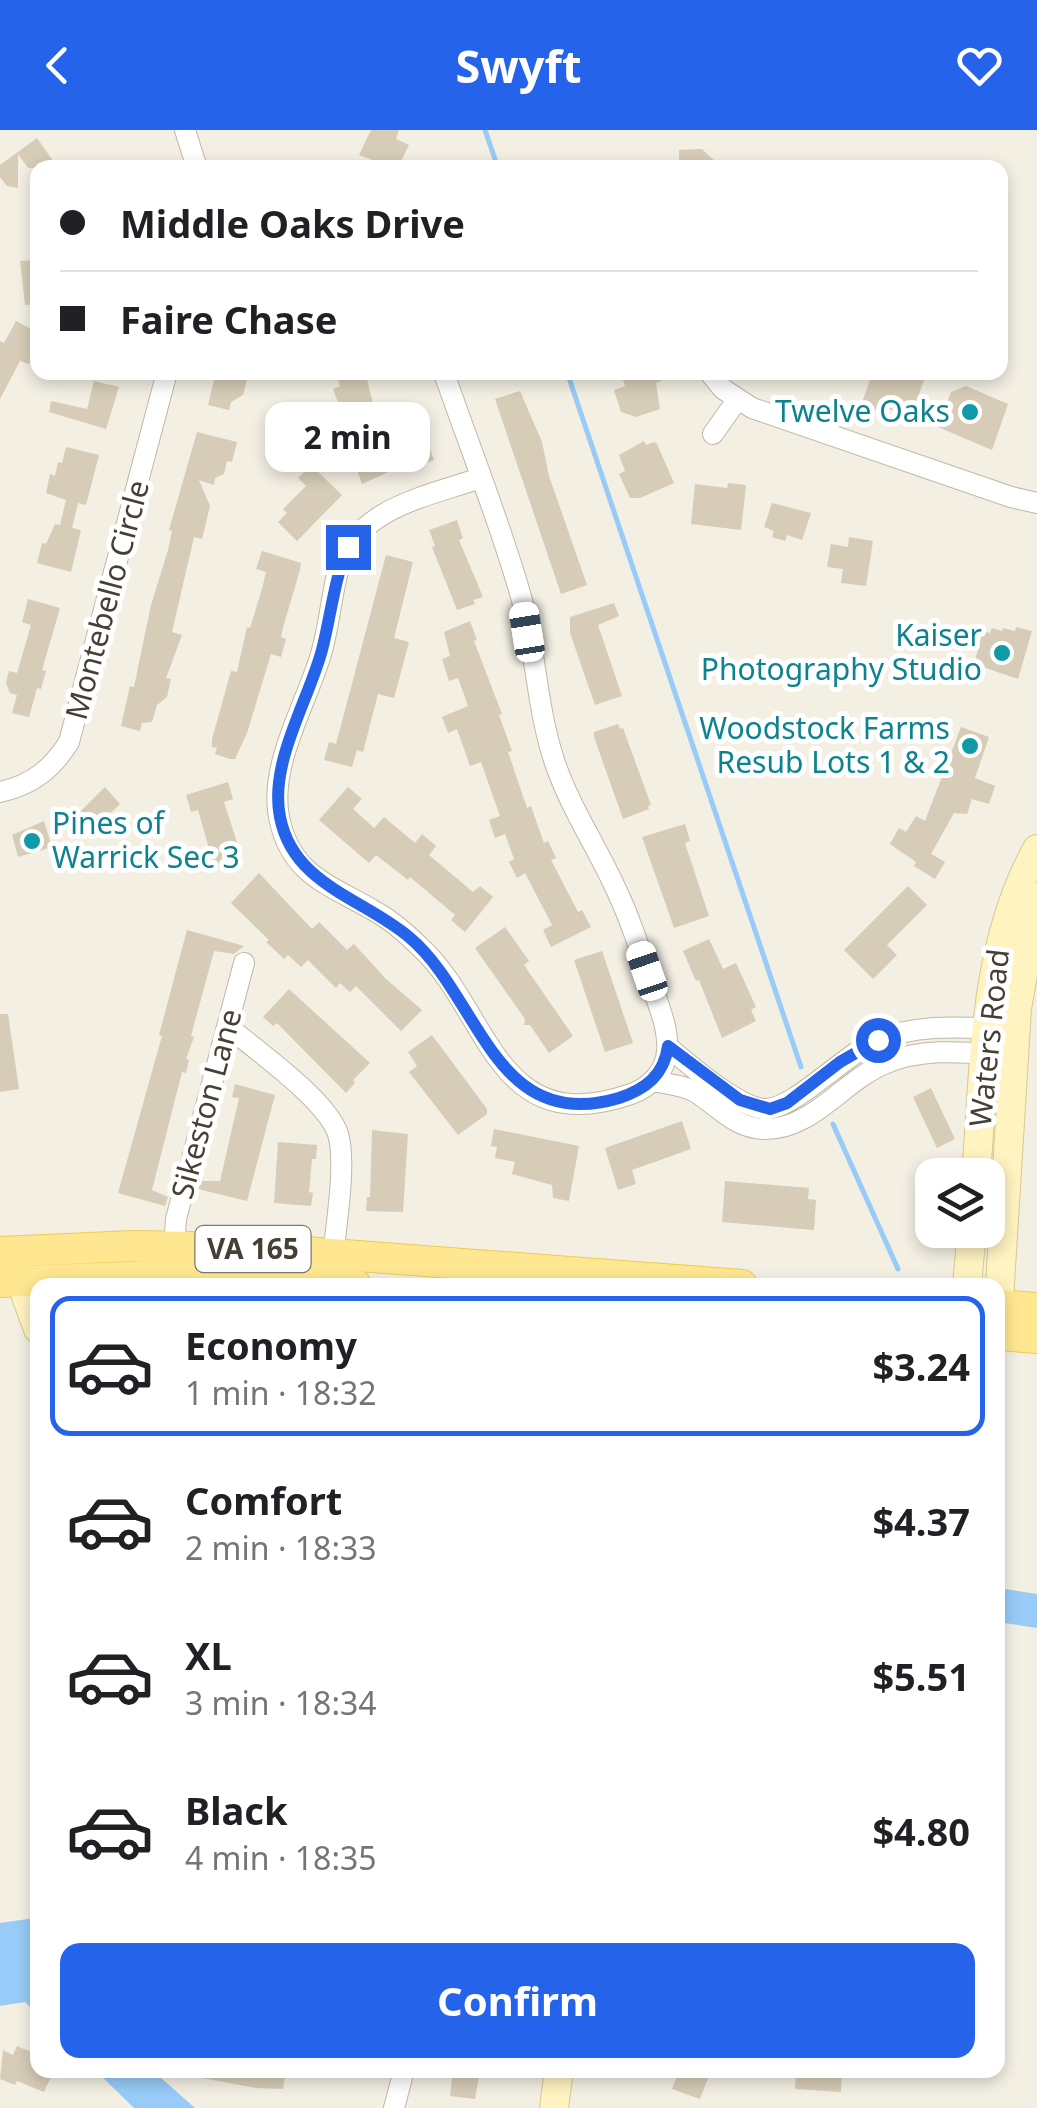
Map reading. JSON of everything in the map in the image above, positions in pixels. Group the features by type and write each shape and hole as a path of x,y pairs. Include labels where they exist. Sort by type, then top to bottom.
{"main road":[{"name":"VA 165","path":"9,1266 174,1246 340,1274"},
{"name":"VA 165","path":"9,1266 177,1275 486,1278"},
{"path":"1005,1306 1037,1308"},
{"path":"1005,1336 1037,1338"}],"street":[{"path":"185,130 194,160"},
{"name":"Montebello Circle","path":"0,792 42,775 69,742 165,380"},
{"path":"445,380 480,478 520,594 535,688 555,764 620,896 665,1024 666,1060 652,1081 618,1098 576,1104 525,1087 490,1052 430,955 394,924 334,892 313,876 283,830 277,799 280,765 309,692 338,570 348,547 375,518 392,508 480,478"},
{"path":"717,380 737,400 752,408 1011,497 1037,502"},
{"path":"713,434 737,400"},
{"name":"Waters Road","path":"998,1278 1003,930 1016,891 1037,849"},
{"name":"Waters Road","path":"979,1158 1001,1042 1037,897"},
{"name":"Sikeston Lane","path":"174,1246 176,1220 244,963"},
{"path":"228,1026 314,1099 337,1130 341,1147 340,1274"},
{"path":"668,1046 740,1100 770,1109 787,1103 840,1062 878,1040 928,1028 1001,1042"},
{"path":"652,1081 689,1089 742,1125 773,1129 797,1123 856,1079 886,1063 1001,1042"},
{"path":"968,1278 970,1248"},
{"path":"9,1266 30,1312"},
{"path":"394,2108 402,2078"},
{"path":"554,2108 559,2078"}],"water":[{"path":"1005,1589 1037,1594 1037,1628 1005,1623"},
{"path":"30,1919 30,2007 25,2002 0,2006 0,1923"},
{"path":"103,2078 161,2078 195,2108 134,2108"}],"building":[{"path":"371,130 399,130 396,139 409,145 401,160 372,160 359,155"},
{"path":"37,138 52,160 30,160 28,168 18,154 18,188 7,186 0,177 0,165"},
{"path":"702,149 714,160 679,160 679,150"},
{"path":"30,260 30,305 25,305 20,261"},
{"path":"16,321 30,328 30,362 20,361 0,399 0,341 4,343"},
{"path":"214,380 247,380 243,395 231,402 229,410 208,405"},
{"path":"338,380 367,380 376,415 330,431 324,413 340,408 333,389 340,386"},
{"path":"623,380 663,380 656,383 660,409 636,417 621,412 614,390 625,386"},
{"path":"870,380 924,380 911,417 881,406 879,411 861,405"},
{"path":"94,381 119,387 106,429 49,412 51,401 87,409"},
{"name":"Twelve Oaks","path":"966,386 1008,404 992,450 938,427 951,392"},
{"path":"520,391 542,442 549,476 587,585 561,594 495,399"},
{"path":"412,430 413,435 424,431 434,460 417,466 410,462 362,484 352,456 362,453 360,449"},
{"path":"197,432 237,442 232,462 227,461 224,474 215,478 214,485 199,480 210,506 202,539 194,537 172,632 182,635 166,678 171,679 167,697 157,705 152,722 142,723 140,731 121,726"},
{"path":"644,441 646,445 657,444 674,483 640,498 630,498 619,474 625,471 619,455"},
{"path":"66,447 99,455 86,505 78,503 72,528 81,530 71,572 37,563 42,543 46,544 55,524 60,525 66,500 46,493 50,474 55,476"},
{"path":"311,465 342,495 297,541 278,522 287,513 283,509 306,486 298,478"},
{"path":"728,483 746,485 741,530 691,524 695,484 727,488"},
{"path":"772,503 811,513 802,540 787,535 785,541 772,537 774,531 764,527"},
{"path":"457,520 463,538 459,540 483,597 457,610 429,530"},
{"path":"849,537 873,541 866,586 841,583 843,569 827,567 831,544 848,547"},
{"path":"262,551 301,563 300,570 281,637 286,639 281,657 271,654 247,733 235,759 230,759 215,754 217,748 212,747 212,739 231,671 237,672 247,627 250,628 262,589 266,572 256,569"},
{"path":"386,555 413,562 394,638 409,642 394,698 378,694 363,752 357,750 352,767 324,760 329,742 336,744"},
{"path":"28,599 60,608 42,670 46,671 41,689 37,688 29,717 12,713 17,695 10,693 6,683 9,671 17,673 31,625 22,622"},
{"path":"614,603 619,616 598,625 622,696 595,705 570,633 570,617"},
{"path":"470,621 502,714 499,715 512,751 508,752 527,808 531,806 544,843 548,841 556,858 551,860 578,912 582,910 591,927 551,947 543,930 552,925 525,873 517,878 509,862 514,859 505,834 495,838 489,820 500,816 481,762 470,766 457,729 448,733 442,717 468,706 458,678 449,681 442,659 450,656 444,632"},
{"name":"Kaiser Photography Studio","path":"1016,627 1032,631 1018,679 974,664 983,631 1015,631"},
{"path":"618,724 623,728 651,805 623,819 594,737 594,732"},
{"path":"961,727 989,737 975,778 995,786 989,804 972,799 967,814 954,813 931,854 945,862 935,879 890,844 899,828 906,832 916,816 925,821"},
{"path":"228,782 233,799 224,802 243,861 215,869 198,810 191,812 186,795"},
{"path":"105,787 120,804 91,831 77,815"},
{"path":"348,787 362,799 353,809 374,828 384,817 415,843 422,834 436,846 429,855 473,892 480,886 493,897 465,932 451,920 455,915 410,877 408,880 376,855 369,863 319,820"},
{"name":"Pines of Warrick Sec 3","path":"44,821 52,847 18,857 12,835"},
{"path":"685,824 690,841 685,843 709,916 674,928 642,837"},
{"path":"259,873 312,929 319,922 347,950 354,944 422,1010 401,1031 356,986 350,992 340,983 336,988 308,960 301,967 288,955 284,959 231,903"},
{"path":"908,886 927,905 887,945 897,955 873,979 844,950"},
{"path":"505,927 529,961 524,965 573,1036 549,1053 530,1025 524,1025 525,1019 475,948"},
{"path":"187,930 244,946 234,954 214,951 191,1036 194,1037 186,1059 186,1073 182,1072 152,1190 168,1197 165,1206 118,1193"},
{"path":"709,939 723,969 736,963 756,1007 751,1010 756,1021 722,1038 683,951"},
{"path":"602,951 633,1043 605,1052 574,960"},
{"path":"289,989 370,1063 346,1093 277,1023 273,1026 263,1017"},
{"path":"0,1014 8,1014 19,1089 0,1092"},
{"path":"432,1035 487,1109 487,1114 458,1135 409,1072 417,1066 408,1052"},
{"path":"235,1084 275,1095 247,1201 198,1189 200,1181 220,1181 239,1098 232,1097"},
{"path":"931,1088 955,1139 937,1148 913,1097"},
{"path":"682,1121 691,1149 632,1170 636,1184 618,1190 605,1148"},
{"path":"494,1129 579,1146 569,1201 553,1198 552,1185 512,1174 515,1162 495,1158 497,1147 491,1146"},
{"path":"372,1130 408,1134 403,1212 366,1211"},
{"path":"278,1142 317,1145 316,1159 312,1159 311,1206 274,1203"},
{"path":"725,1181 809,1188 808,1199 816,1200 814,1230 722,1222"},
{"path":"17,2046 30,2052 30,2078 50,2078 44,2092 0,2079 3,2050 13,2055"},
{"path":"202,2078 285,2078 283,2089"},
{"path":"452,2078 479,2078 475,2099 450,2096"},
{"path":"676,2078 708,2078 700,2099 672,2089"},
{"path":"796,2078 842,2078 841,2092 795,2089"}],"waterway":[{"path":"485,130 495,160"},
{"path":"570,380 801,1067"},
{"path":"833,1124 898,1269"}],"place":[{"name":"Twelve Oaks","path":"970,412"},
{"name":"Kaiser Photography Studio","path":"1002,653"},
{"name":"Woodstock Farms Resub Lots 1 & 2","path":"970,746"},
{"name":"Pines of Warrick Sec 3","path":"32,841"}],"route":[{"path":"348,547 338,570 309,692 280,765 277,799 283,830 313,876 334,892 394,924 430,955 490,1052 513,1077 552,1099 576,1104 604,1102 640,1090 652,1081 661,1071 668,1046 740,1100 770,1109 787,1103 840,1062 878,1040"}]}
